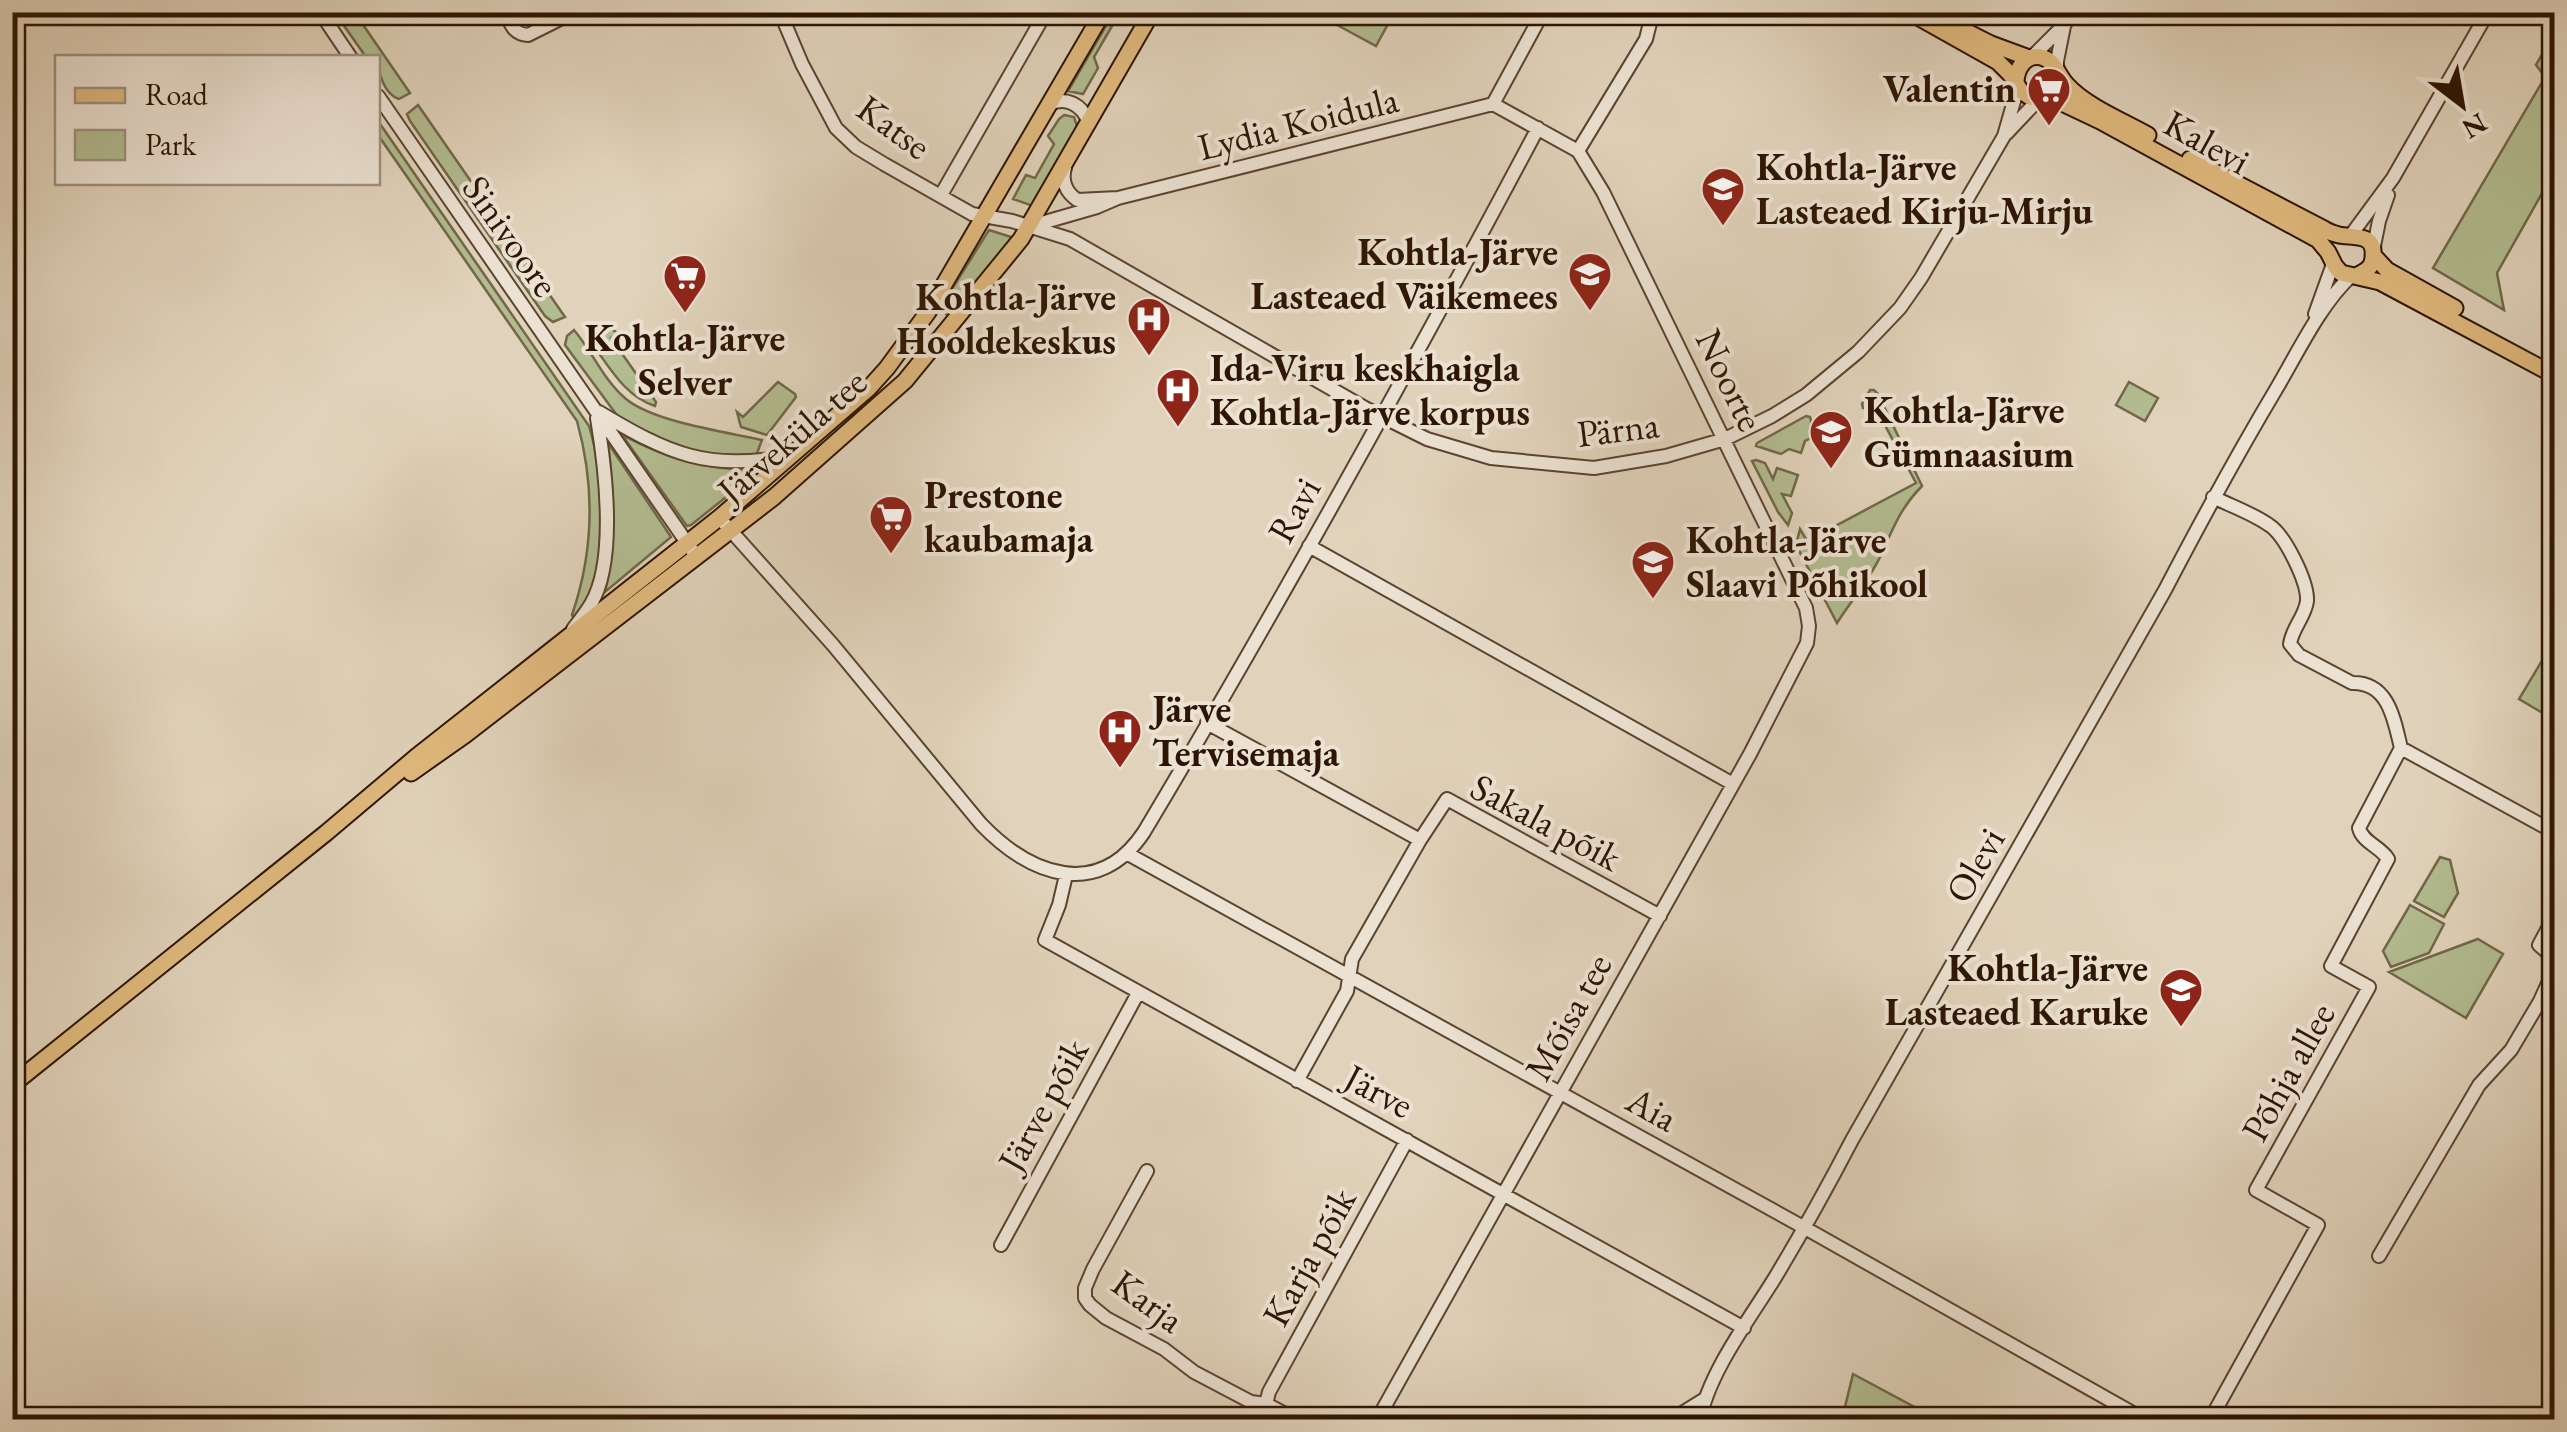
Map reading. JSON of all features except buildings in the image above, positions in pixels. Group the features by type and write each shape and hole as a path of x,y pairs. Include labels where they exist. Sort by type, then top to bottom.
{"main road":[{"name":"Järveküla tee","path":"326,833 465,735 657,587 719,518 887,368 928,312 978,216 1103,12"},
{"name":"Järveküla tee","path":"326,833 666,560 730,531 774,497 904,381 1028,226 1152,12"},
{"name":"Kalevi","path":"1909,12 1998,62 2030,97 2071,106 2100,121 2311,236 2324,246 2341,272 2403,292 2554,375"},
{"name":"Kalevi","path":"1930,12 1991,44 2030,58 2047,59 2077,95 2300,218 2366,240 2387,270 2554,364"},
{"path":"2017,84 2019,68 2030,58"},
{"path":"2041,98 2054,90 2057,72"},
{"path":"2332,261 2334,244 2348,235"},
{"path":"2355,276 2369,268 2373,253"},
{"path":"12,1085 326,833"}],"street":[{"path":"320,12 349,55"},
{"path":"506,12 515,31 528,35 574,12"},
{"name":"Katse","path":"780,12 836,128 856,147 978,216"},
{"path":"940,195 1046,12"},
{"path":"1543,12 1492,104 1578,151 1646,40 1650,12"},
{"path":"2348,235 2393,178 2488,12"},
{"path":"2030,58 2068,18"},
{"path":"2057,72 2056,61 2068,18"},
{"name":"Pärna","path":"2004,136 2017,84"},
{"name":"Pärna","path":"978,216 1070,239 1427,439 1470,453 1594,468 1666,456 1726,440 1806,395 1858,352 1900,308 2004,136 2041,98"},
{"name":"Sinivoore","path":"380,99 692,549"},
{"path":"1050,104 1061,100 1076,105 1088,121"},
{"name":"Lydia Koidula","path":"1028,226 1118,198 1492,104"},
{"name":"Ravi","path":"1124,857 1144,832 1309,546 1538,128"},
{"name":"Lydia Koidula","path":"1072,150 1063,177 1072,196 1083,201 1118,198"},
{"name":"Noorte","path":"1578,151 1603,192 1806,608 1807,643"},
{"path":"2373,253 2393,178"},
{"name":"Olevi","path":"2305,340 2332,261"},
{"name":"Olevi","path":"1700,1420 1703,1400 1805,1228 2165,590 2213,497 2305,340 2338,291 2355,276"},
{"name":"Sinivoore","path":"596,411 646,440 684,456 738,463 790,456"},
{"name":"Sinivoore","path":"568,635 592,602 602,567 607,498 596,411"},
{"path":"2213,497 2269,524 2296,564 2307,600 2291,636 2290,644 2298,655 2352,684 2375,689 2386,699 2401,748 2554,832"},
{"path":"719,518 833,645 989,833 1037,865 1066,875 1096,870 1124,857"},
{"path":"1309,546 1733,784"},
{"name":"Mõisa tee","path":"1378,1420 1733,784 1807,643"},
{"path":"1207,723 1420,840 1352,960 1342,1002 1297,1080"},
{"name":"Põhja allee","path":"2210,1420 2318,1225 2256,1190 2369,987 2332,966 2388,859 2360,834 2359,828 2401,748"},
{"name":"Sakala põik","path":"1420,840 1447,799 1660,916"},
{"name":"Aia","path":"1124,857 1560,1093 2146,1420"},
{"name":"Järve","path":"1066,875 1045,940 1744,1328"},
{"path":"2554,917 2539,945 2554,958"},
{"path":"2378,1256 2479,1085 2546,1005 2554,970"},
{"name":"Järve põik","path":"1001,1245 1138,994"},
{"name":"Karja põik","path":"1266,1404 1269,1392 1408,1140"},
{"name":"Karja","path":"1148,1171 1094,1268 1085,1298 1106,1318 1164,1349 1194,1372 1251,1402 1266,1404 1297,1420"},
{"path":"1672,1420 1703,1400"}],"green space":[{"path":"335,13 355,13 410,93 399,99 389,93 381,76 380,55 365,55"},
{"path":"1315,13 1394,13 1376,46"},
{"path":"1107,24 1112,26 1094,57 1098,68 1083,94 1068,91"},
{"path":"2554,33 2554,172 2497,273 2504,310 2433,268 2545,77 2536,65"},
{"path":"418,105 565,317 553,322 545,316 410,121 407,114"},
{"path":"1064,115 1074,117 1078,129 1033,206 1013,199 1026,175 1035,178 1054,144 1048,136"},
{"path":"380,124 589,426 601,497 599,555 586,602 573,617 585,567 590,518 587,470 577,421 380,138"},
{"path":"989,230 1014,238 950,318 940,308"},
{"path":"610,327 617,333 611,338 656,402 655,406 626,388 590,341"},
{"path":"574,330 626,399 672,420 762,440 756,456 711,456 668,443 619,418 565,345"},
{"path":"778,382 796,397 767,435 741,427 737,412 743,417"},
{"path":"2129,382 2158,398 2145,421 2116,405"},
{"path":"1870,390 1878,394 1922,486 1903,510 1871,573 1837,623 1796,545 1800,529 1807,541 1916,483 1874,405 1863,408"},
{"path":"1810,417 1815,436 1805,441 1801,453 1789,449 1781,454 1756,446 1757,443"},
{"path":"622,435 685,461 753,470 755,474 687,526"},
{"path":"608,443 671,537 605,592 613,518"},
{"path":"1752,461 1765,463 1773,479 1777,468 1798,475 1791,496 1782,494 1792,513 1788,525"},
{"path":"2546,654 2554,660 2554,700 2546,715 2519,699"},
{"path":"2440,857 2450,860 2458,893 2444,917 2414,901"},
{"path":"2410,905 2444,924 2429,953 2391,967 2383,951"},
{"path":"2478,939 2503,954 2466,1018 2389,972"},
{"path":"1853,1374 1920,1410 1918,1419 1842,1419"}],"place":[{"name":"Valentin","path":"2049,127"},
{"name":"Kohtla-Järve Lasteaed Kirju-Mirju","path":"1723,227"},
{"name":"Kohtla-Järve Lasteaed Väikemees","path":"1590,312"},
{"name":"Kohtla-Järve Selver","path":"685,314"},
{"name":"Kohtla-Järve Hooldekeskus","path":"1149,357"},
{"name":"Ida-Viru keskhaigla Kohtla-Järve korpus","path":"1178,428"},
{"name":"Kohtla-Järve Gümnaasium","path":"1831,470"},
{"name":"Prestone kaubamaja","path":"891,555"},
{"name":"Kohtla-Järve Slaavi Põhikool","path":"1653,600"},
{"name":"Järve Tervisemaja","path":"1120,769"},
{"name":"Kohtla-Järve Lasteaed Karuke","path":"2181,1028"}]}
